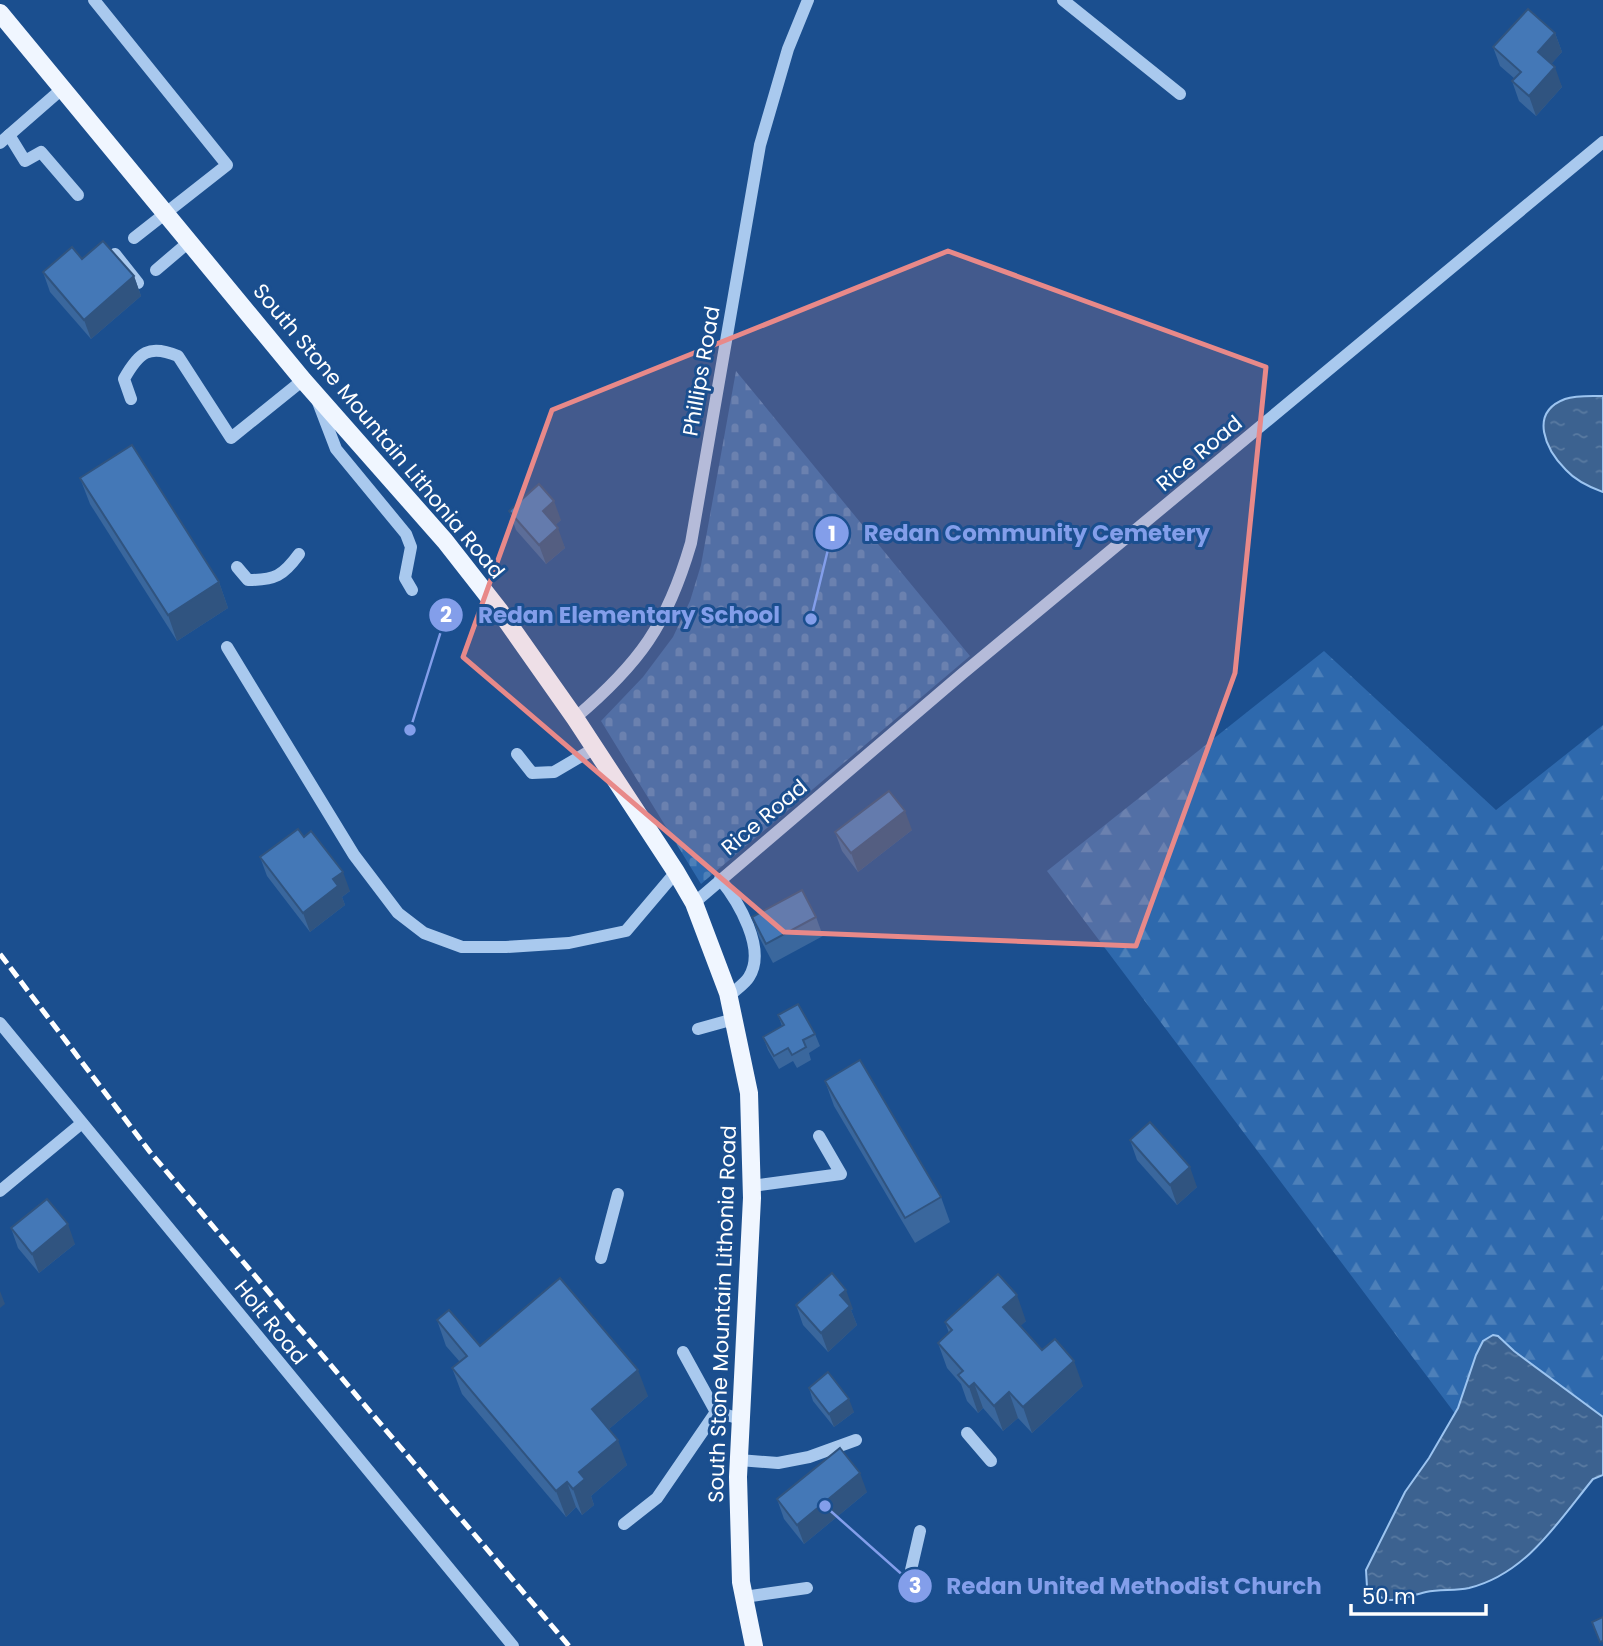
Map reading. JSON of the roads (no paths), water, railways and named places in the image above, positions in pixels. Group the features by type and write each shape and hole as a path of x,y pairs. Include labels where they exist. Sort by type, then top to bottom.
{"main road":[{"name":"South Stone Mountain Lithonia Road","path":"0,13 309,387 445,541 499,610 595,748 694,904 729,996 749,1093 752,1186 739,1460 740,1569 754,1646"}],"street":[{"path":"94,0 227,164 134,238"},
{"name":"Phillips Road","path":"575,718 608,690 639,657 660,623 679,582 691,543 760,145 788,50 808,0"},
{"path":"1063,0 1180,94"},
{"path":"63,88 5,139 25,161 41,152 78,195"},
{"name":"Rice Road","path":"694,904 962,674 1603,142"},
{"path":"156,270 190,241"},
{"path":"115,254 138,284"},
{"path":"131,400 124,379 133,363 149,350 163,350 178,356 231,438 309,387 336,449 406,534 411,547 405,578 412,590"},
{"path":"237,567 248,580 271,580 289,568 299,554"},
{"path":"227,647 354,855 398,913 424,933 462,947 506,947 569,943 626,930 676,872"},
{"path":"517,754 532,773 554,772 595,748"},
{"path":"720,879 750,930 755,954 750,976 729,996"},
{"path":"698,1030 734,1019"},
{"name":"Holt Road","path":"0,1023 513,1646"},
{"path":"0,1191 82,1123"},
{"path":"752,1186 841,1174 819,1136"},
{"path":"601,1258 618,1194"},
{"path":"683,1352 716,1412 741,1419"},
{"path":"624,1524 657,1498 716,1412"},
{"path":"967,1433 991,1461"},
{"path":"739,1460 778,1463 799,1459 856,1440"},
{"path":"911,1570 919,1531"},
{"path":"744,1597 807,1588"}],"water":[{"path":"1603,396 1603,492 1578,480 1559,462 1547,442 1544,422 1554,405 1565,399"},
{"path":"1493,1335 1498,1336 1514,1351 1603,1417 1603,1475 1593,1479 1553,1529 1524,1559 1508,1571 1469,1588 1431,1591 1395,1600 1382,1598 1367,1587 1366,1570 1405,1492 1429,1458 1458,1408 1483,1341"}],"railway":[{"path":"0,954 150,1152 569,1646"}],"place":[{"name":"Redan Community Cemetery","path":"811,619"},
{"name":"Redan Elementary School","path":"410,730"},
{"name":"Redan United Methodist Church","path":"825,1506"}]}
